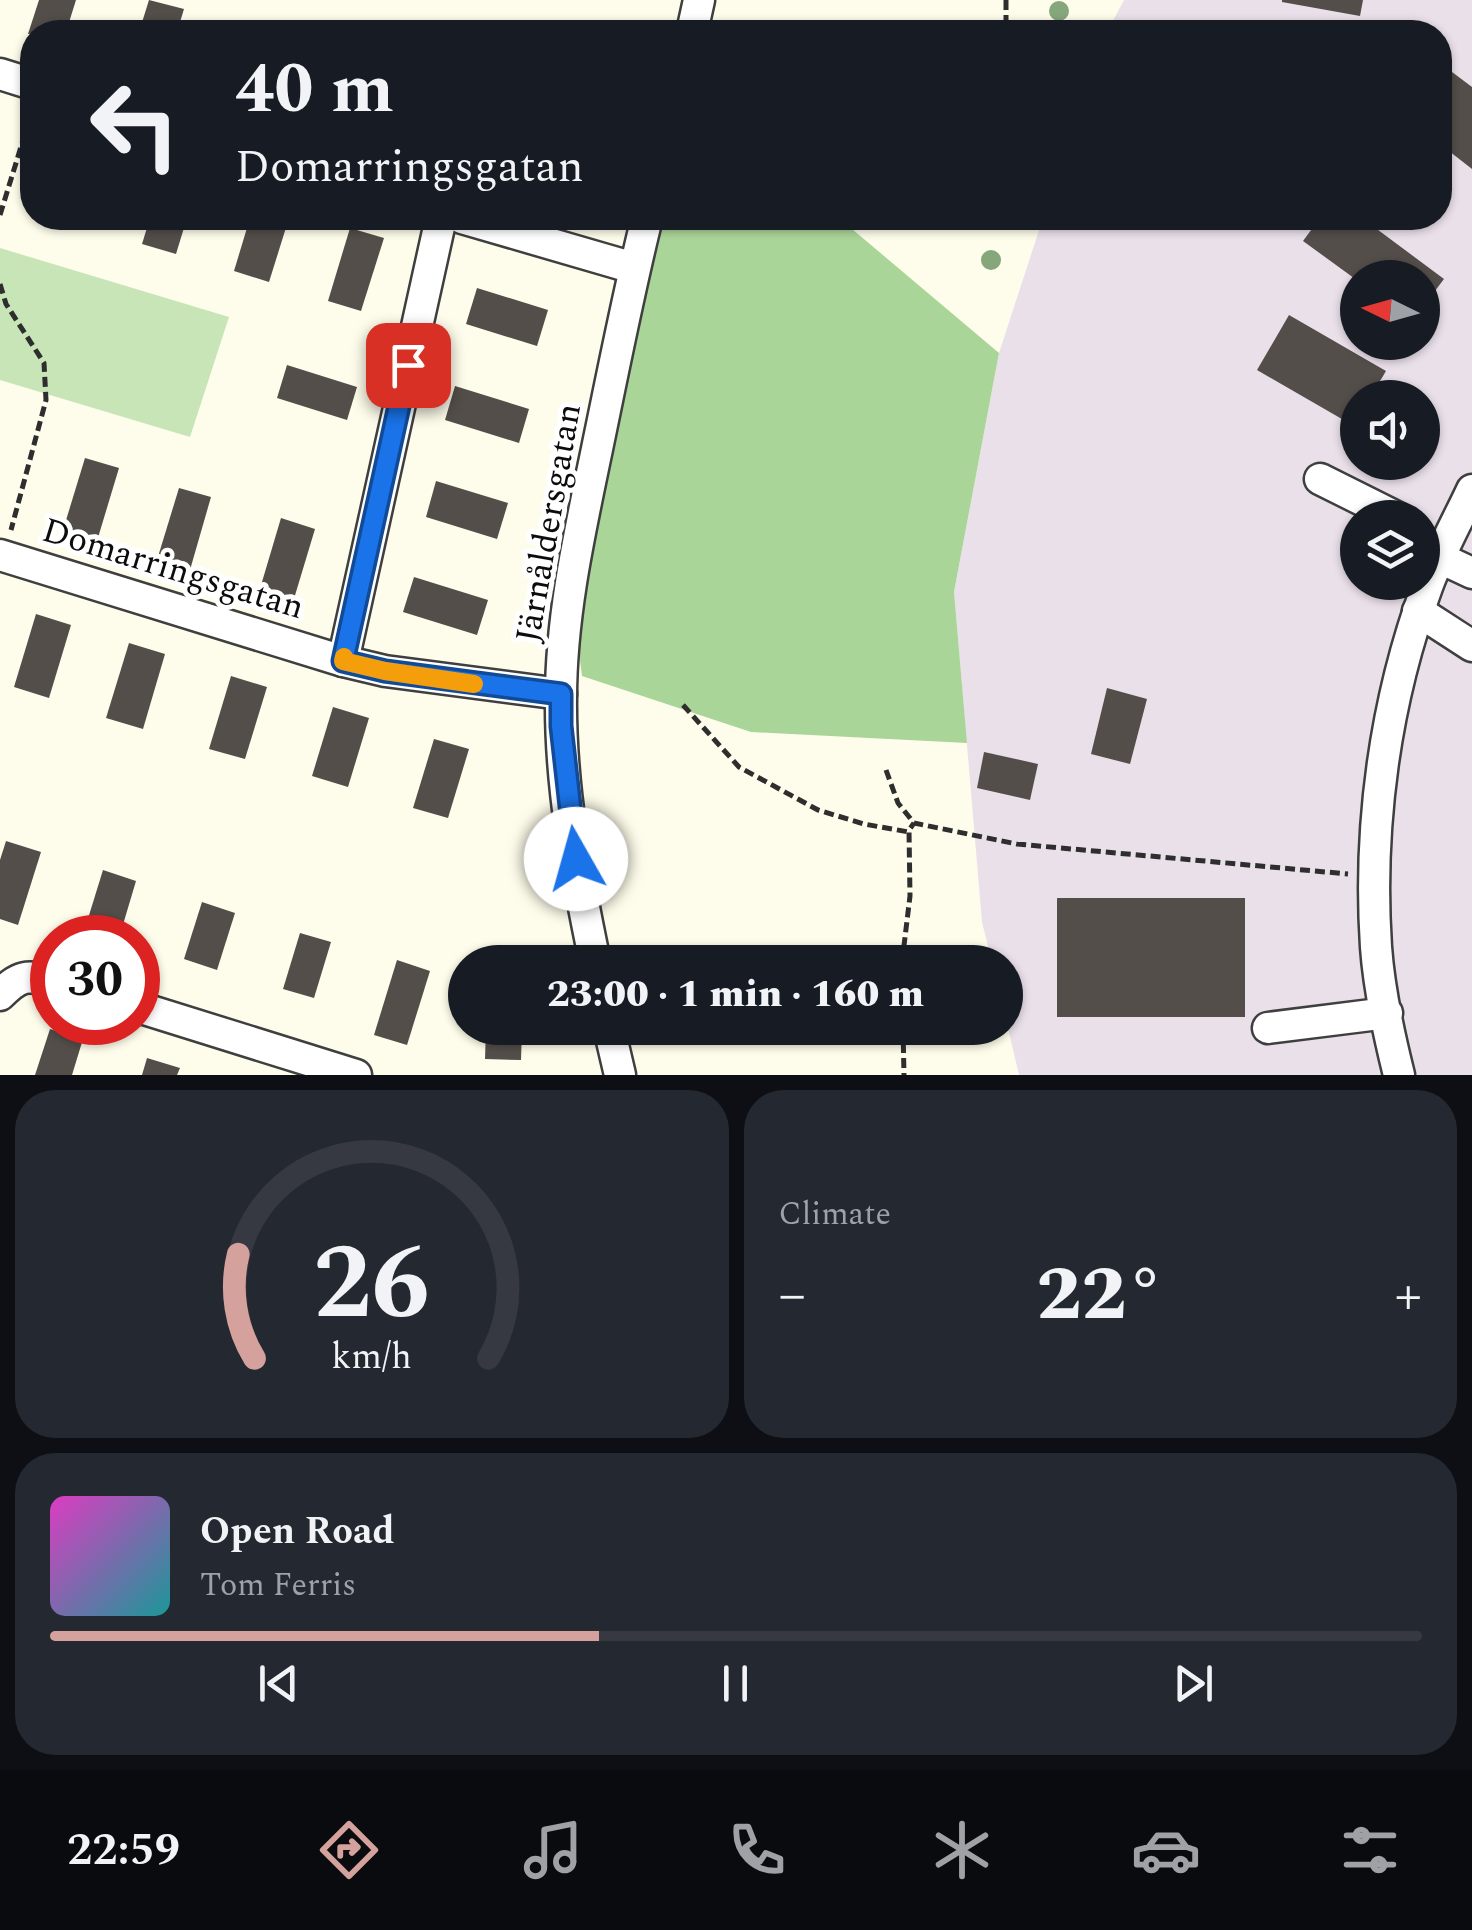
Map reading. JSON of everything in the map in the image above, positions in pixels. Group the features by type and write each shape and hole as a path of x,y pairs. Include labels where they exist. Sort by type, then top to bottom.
{"street":[{"path":"343,661 437,230"},
{"path":"503,230 634,268"},
{"name":"Järnåldersgatan","path":"592,945 579,887 561,726 566,616 644,230"},
{"path":"1320,479 1362,500"},
{"path":"1440,537 1472,490"},
{"path":"1440,546 1472,574"},
{"name":"Domarringsgatan","path":"2,556 343,661 385,671 561,694"},
{"path":"1399,1075 1376,949 1376,876 1383,755 1405,653 1422,600"},
{"path":"1418,612 1472,646"},
{"path":"4,991 30,975"},
{"path":"160,1014 356,1075"},
{"path":"1268,1028 1386,1014"},
{"path":"614,1045 620,1075"}],"path":[{"path":"0,214 20,150"},
{"path":"0,284 6,304 44,364 46,400 2,556"},
{"path":"682,705 738,767 818,810 909,832"},
{"path":"886,770 898,803 914,823 1017,844 1376,876"},
{"path":"904,945 910,896 909,832 914,823"},
{"path":"903,1045 904,1075"}],"shaded area":[{"path":"1124,0 1472,0 1472,1075 1019,1075 1012,1045 1023,1045 1023,945 988,945 982,922 954,592 999,353 1039,230 1452,230 1452,20 1113,20"}],"green space":[{"path":"654,230 853,230 999,353 954,592 967,743 751,732 582,676 573,605"},
{"path":"0,248 229,317 190,437 0,380"}],"building":[{"path":"39,0 76,0 70,20 33,20"},
{"path":"149,0 184,9 181,20 143,20"},
{"path":"1282,0 1363,0 1360,16"},
{"path":"1452,72 1472,87 1472,169 1452,153"},
{"path":"146,230 183,230 176,254 142,244"},
{"path":"246,230 285,230 269,282 234,271"},
{"path":"349,230 384,238 361,311 328,301"},
{"path":"1311,230 1378,230 1418,260 1340,260 1340,268 1303,241"},
{"path":"477,288 548,310 537,346 466,324"},
{"path":"1289,315 1340,344 1340,360 1367,360 1386,371 1381,380 1340,380 1340,418 1257,370"},
{"path":"287,365 357,387 347,420 277,398"},
{"path":"455,386 529,409 519,443 445,420"},
{"path":"85,458 119,468 97,541 63,530"},
{"path":"436,481 508,503 497,539 426,517"},
{"path":"179,488 211,497 190,570 157,560"},
{"path":"281,518 315,529 293,602 259,592"},
{"path":"414,577 488,600 477,635 403,612"},
{"path":"36,614 71,625 49,698 14,687"},
{"path":"129,643 165,654 143,729 106,718"},
{"path":"231,676 267,687 245,759 209,749"},
{"path":"1107,688 1147,699 1130,764 1091,754"},
{"path":"333,707 369,718 348,787 312,776"},
{"path":"434,739 469,749 448,818 413,808"},
{"path":"984,752 1038,764 1030,800 977,788"},
{"path":"6,841 41,852 18,925 0,919 0,860"},
{"path":"103,870 136,881 126,915 89,915"},
{"path":"1057,898 1245,898 1245,1017 1057,1017"},
{"path":"202,902 235,913 217,970 184,959"},
{"path":"300,933 331,942 314,998 283,989"},
{"path":"397,960 430,971 407,1045 374,1035"},
{"path":"45,1045 81,1045 72,1075 35,1075"},
{"path":"485,1045 521,1045 521,1060 485,1059"},
{"path":"147,1058 180,1068 177,1075 142,1075"}],"slow traffic":[{"path":"344,657 343,661 385,671 474,684"}],"route":[{"path":"408,365 343,661 385,671 561,694 576,859"}]}
